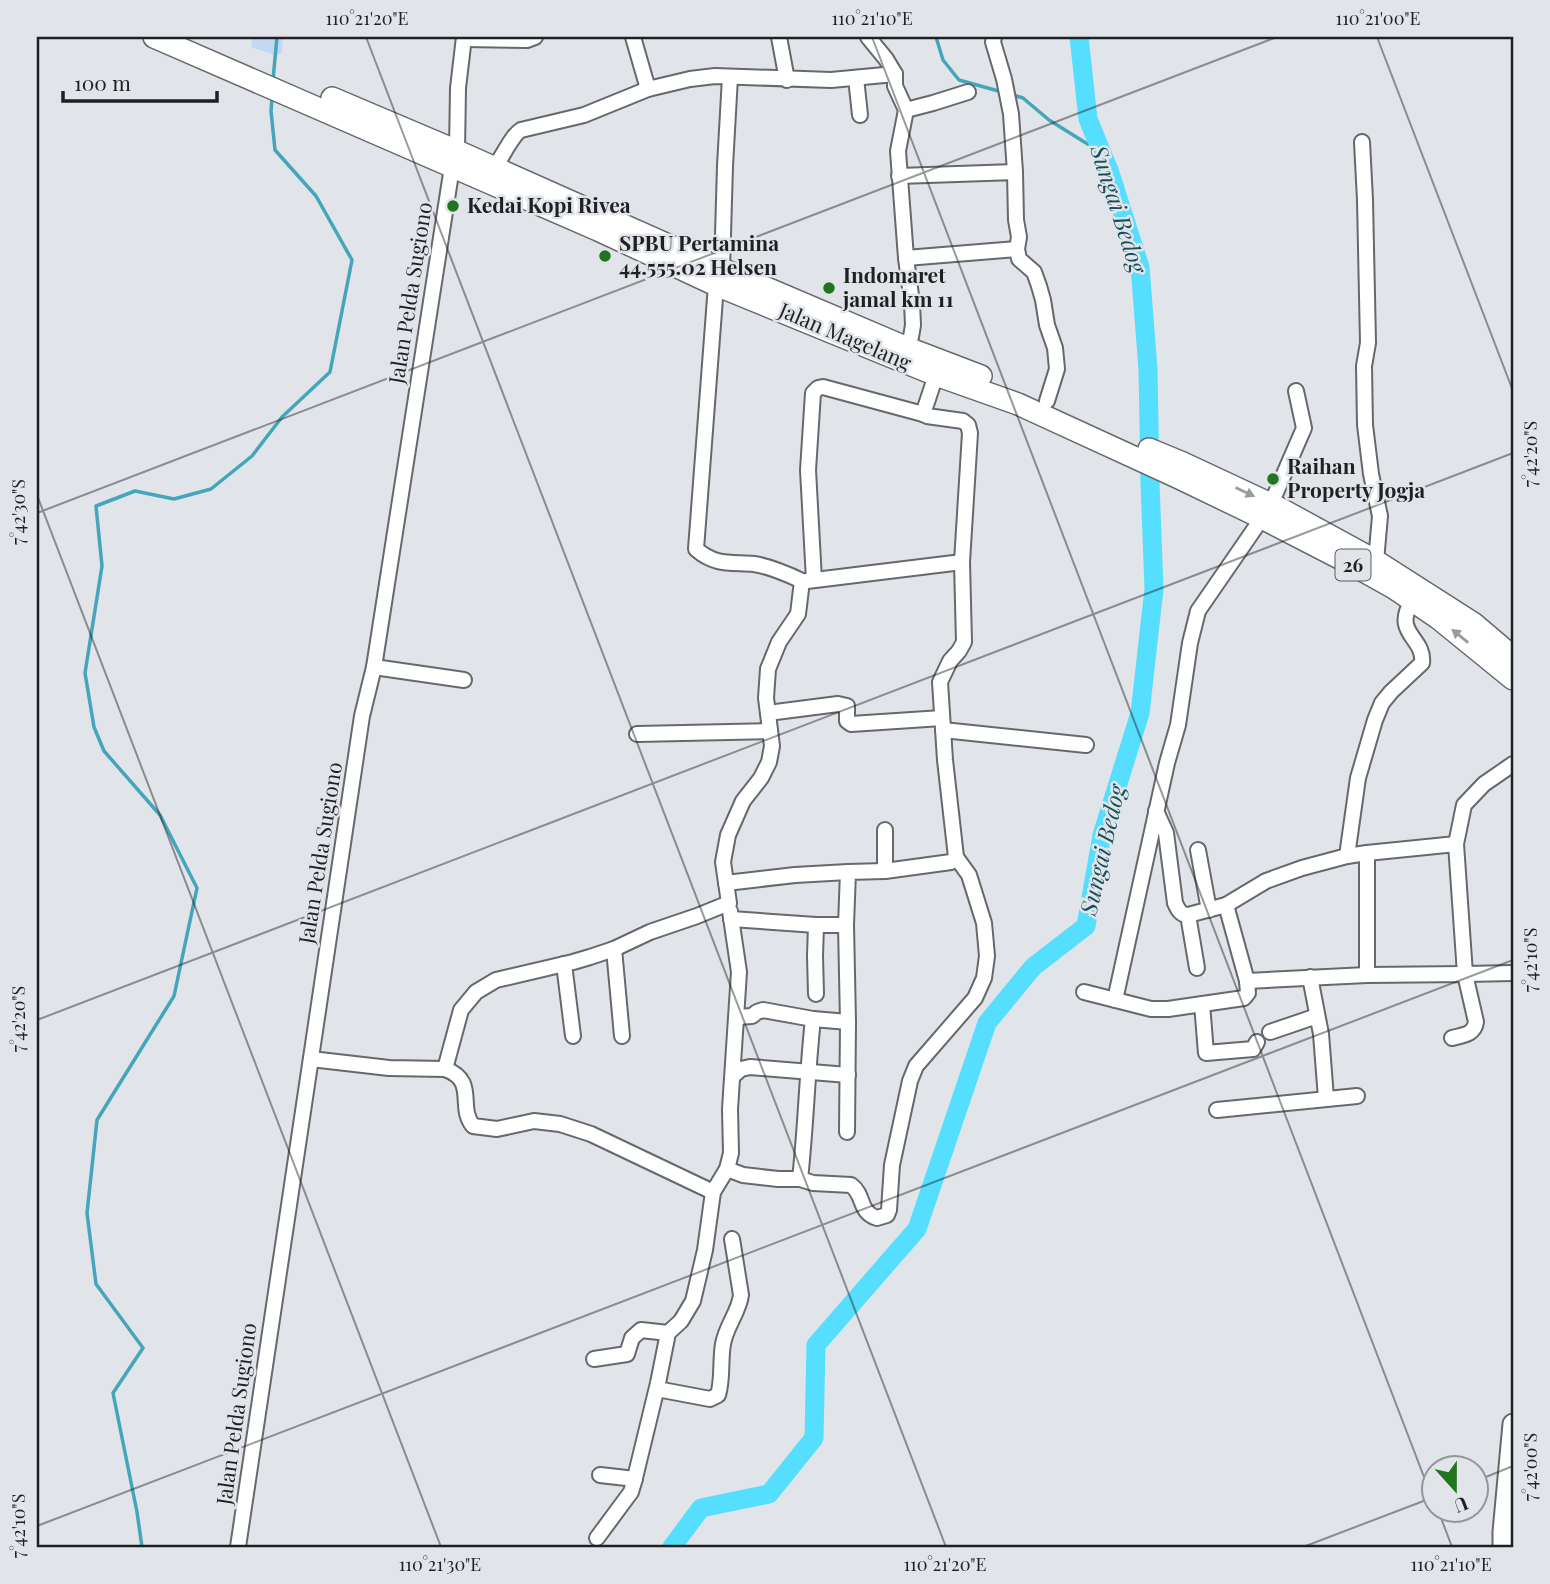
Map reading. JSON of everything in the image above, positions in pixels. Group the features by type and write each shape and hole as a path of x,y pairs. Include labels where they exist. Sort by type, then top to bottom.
{"highway":[{"name":"Jalan Magelang","path":"154,37 454,159 494,169 719,277"},
{"name":"Jalan Magelang","path":"190,37 454,159 598,230 1046,401 1122,443 1376,561 1473,622 1513,657"},
{"name":"Jalan Magelang","path":"768,296 936,375 1122,443"},
{"name":"Jalan Magelang","path":"1266,511 1438,618 1513,679"}],"main road":[{"path":"1503,1547 1513,1424"}],"street":[{"path":"464,38 527,40 535,37"},
{"path":"634,37 648,89"},
{"path":"779,37 787,80"},
{"path":"868,37 895,74 895,86 905,110 898,151 913,325 911,337 905,347"},
{"path":"994,37 1011,114 1019,237 1017,249 1019,259 1034,272 1055,348 1057,369 1046,401"},
{"name":"Jalan Pelda Sugiono","path":"238,1547 362,716 374,667 454,159 464,38"},
{"path":"494,169 516,132 584,115 648,89 715,76 831,80 895,74"},
{"path":"730,77 719,277 696,549 707,558 724,563 757,565 808,581 962,562"},
{"path":"856,78 860,115"},
{"path":"905,110 968,92"},
{"path":"1362,142 1368,342 1364,366 1365,425 1380,516 1376,561"},
{"path":"900,176 1015,172"},
{"path":"906,258 1017,249"},
{"path":"923,414 936,375"},
{"path":"597,1538 631,1492 668,1333 681,1321 693,1301 710,1220 713,1192 727,1169 731,1153 730,1109 739,972 723,862 728,835 743,801 761,778 769,762 772,746 766,698 768,669 779,642 798,614 808,581 808,470 813,393 823,387 927,416 963,421 968,425 970,433 962,562 964,642 960,651 950,661 940,682 956,857 969,875 984,923 987,956 984,978 975,998 916,1066 910,1081 892,1165 887,1215 872,1217 867,1213 856,1188 851,1185 766,1178 743,1175 727,1169"},
{"path":"1115,1000 1156,811 1178,725 1190,643 1198,611 1266,511 1304,428 1296,391"},
{"path":"1347,856 1358,778 1375,720 1382,703 1419,667 1423,659 1405,621 1405,613 1412,601"},
{"path":"374,667 464,680"},
{"path":"768,713 838,704 847,706 847,720 851,724 943,724 1086,744"},
{"path":"637,734 770,731"},
{"path":"1452,1038 1469,1034 1476,1022 1465,974 1456,844 1464,805 1484,784 1513,764"},
{"path":"1156,811 1166,833 1175,903 1180,912 1188,915 1226,905 1266,881 1347,856 1456,844"},
{"path":"885,830 885,871"},
{"path":"1198,850 1209,910"},
{"path":"1367,853 1367,975"},
{"path":"726,883 795,875 885,871 951,862 956,857"},
{"path":"847,1132 848,872"},
{"path":"445,1069 461,1010 476,992 496,980 564,964 614,948 649,932 729,903"},
{"path":"1084,992 1151,1009 1244,998 1248,993 1247,981 1226,905"},
{"path":"1188,915 1197,968"},
{"path":"731,919 846,925"},
{"path":"816,925 816,994"},
{"path":"614,948 622,1036"},
{"path":"564,964 573,1036"},
{"path":"1247,981 1367,975 1513,973"},
{"path":"1310,977 1321,1034 1326,1098"},
{"path":"1202,1004 1206,1053 1253,1049 1257,1042"},
{"path":"737,1017 752,1016 763,1010 848,1022"},
{"path":"1270,1032 1317,1016"},
{"path":"800,1179 813,1019"},
{"path":"311,1059 389,1068 445,1069 460,1078 465,1087 468,1120 472,1126 497,1129 534,1121 560,1124 591,1134 713,1192"},
{"path":"733,1076 741,1069 750,1067 848,1075"},
{"path":"1217,1110 1357,1096"},
{"path":"657,1389 710,1399 718,1395 723,1344 741,1295 732,1239"},
{"path":"594,1359 627,1354 632,1338 641,1330 668,1333"},
{"path":"600,1475 635,1479"}],"shaded area":[{"path":"253,37 283,37 282,53 275,55 251,47"}],"waterway":[{"path":"273,80 277,37"},
{"path":"936,37 943,60 959,80 1002,92"},
{"name":"Sungai Bedog","path":"672,1547 701,1508 769,1494 814,1438 816,1345 917,1229 987,1023 1033,967 1086,926 1102,835 1140,713 1154,589 1148,369 1140,267 1109,170 1088,119 1079,37"},
{"path":"1013,95 1023,98 1049,120 1102,153"},
{"path":"142,1547 113,1393 143,1348 96,1284 87,1213 97,1120 174,996 197,888 160,815 104,751 94,727 85,673 102,566 96,506 135,491 174,499 211,489 252,456 282,417 330,372 352,260 316,196 275,150 272,98"}],"place":[{"name":"Kedai Kopi Rivea","path":"453,206"},
{"name":"SPBU Pertamina 44.555.02 Helsen","path":"605,256"},
{"name":"Indomaret jamal km 11","path":"829,288"},
{"name":"Raihan Property Jogja","path":"1273,479"}]}
